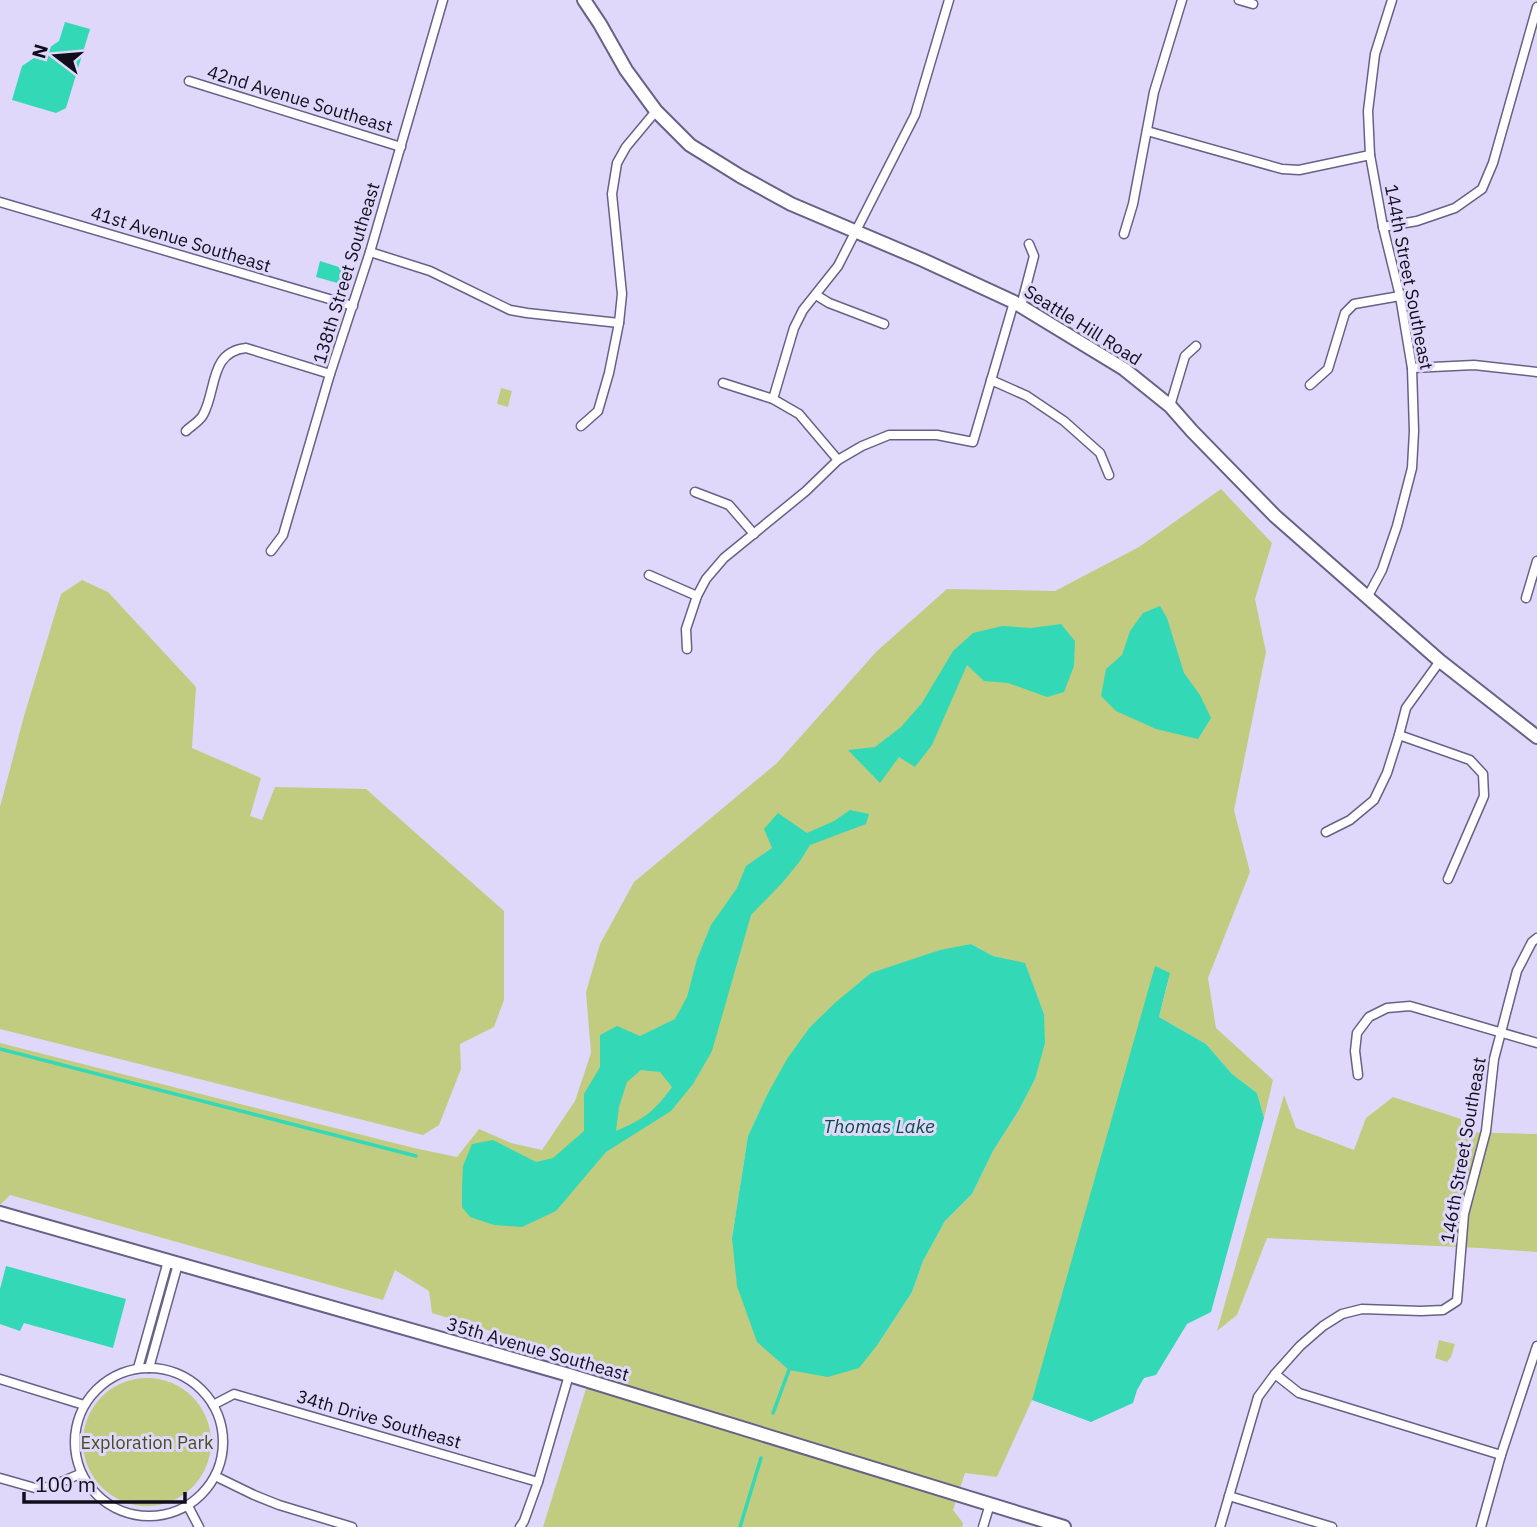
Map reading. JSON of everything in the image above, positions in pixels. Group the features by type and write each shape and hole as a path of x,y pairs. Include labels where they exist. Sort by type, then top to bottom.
{"main road":[{"name":"Seattle Hill Road","path":"584,0 626,70 656,111 690,145 791,204 1017,304 1124,369 1171,406 1275,516 1440,661 1537,737"},
{"name":"35th Avenue Southeast","path":"0,1213 569,1375 1063,1527"}],"street":[{"name":"138th Street Southeast","path":"271,551 283,535 330,374 370,252 443,0"},
{"path":"773,399 794,328 803,310 838,266 915,115 949,0"},
{"path":"1124,234 1133,204 1154,92 1182,0"},
{"path":"1240,0 1253,4"},
{"name":"144th Street Southeast","path":"1368,596 1382,570 1397,526 1412,468 1414,431 1412,368 1400,296 1383,227 1370,155 1368,111 1375,54 1392,0"},
{"path":"1383,227 1417,221 1455,208 1482,189 1493,163 1537,7"},
{"name":"42nd Avenue Southeast","path":"189,81 401,147"},
{"path":"581,426 598,411 619,323 622,295 612,194 617,163 625,147 656,111"},
{"path":"1147,131 1282,169 1299,170 1370,155"},
{"name":"41st Avenue Southeast","path":"0,202 353,306"},
{"path":"687,649 686,629 706,579 723,558 806,491 838,460 889,435 937,435 973,442 991,380 1034,256 1029,244"},
{"path":"370,252 430,271 510,310 619,323"},
{"path":"816,295 829,303 884,324"},
{"path":"1310,385 1328,369 1345,313 1354,304 1400,296"},
{"path":"1171,406 1185,356 1196,346"},
{"path":"186,431 202,417 221,361 238,349 246,348 330,374"},
{"path":"1412,368 1474,365 1537,372"},
{"path":"991,380 1027,396 1064,421 1100,453 1109,475"},
{"path":"723,383 773,399 799,414 838,460"},
{"path":"695,492 729,505 754,534"},
{"path":"1526,598 1537,561"},
{"path":"649,575 697,596"},
{"path":"1326,832 1350,820 1374,800 1387,773 1406,708 1440,661"},
{"path":"1399,735 1470,760 1483,774 1484,796 1448,879"},
{"name":"146th Street Southeast","path":"1220,1527 1258,1398 1300,1346 1342,1314 1362,1309 1443,1310 1457,1301 1464,1214 1486,1131 1494,1059 1517,971 1532,942 1537,938"},
{"path":"1358,1075 1355,1051 1357,1033 1369,1017 1387,1007 1410,1006 1537,1043"},
{"path":"149,1367 173,1263"},
{"path":"138,1368 173,1263"},
{"path":"1481,1527 1501,1455 1537,1346"},
{"path":"149,1367 174,1372 197,1385 213,1405 219,1418 223,1447 221,1462 204,1493 188,1506 169,1515 148,1518 127,1514 108,1505 92,1492 80,1474 74,1451 75,1427 84,1405 94,1391 122,1372 149,1367"},
{"path":"1275,1374 1299,1393 1501,1455"},
{"path":"520,1527 538,1482 569,1375"},
{"path":"0,1380 84,1405"},
{"name":"34th Drive Southeast","path":"213,1405 233,1394 538,1482"},
{"path":"0,1478 35,1488 49,1487 80,1474"},
{"path":"215,1476 254,1496 352,1527"},
{"path":"1229,1496 1332,1527"},
{"path":"983,1527 990,1504"},
{"path":"188,1506 199,1527"}],"green space":[{"path":"501,388 512,391 508,407 497,404"},
{"path":"1221,489 1272,543 1255,599 1266,652 1234,810 1250,872 1208,978 1216,1028 1273,1080 1264,1118 1257,1093 1232,1074 1206,1044 1159,1017 1170,974 1032,1400 997,1477 965,1473 953,1510 963,1523 962,1527 543,1527 594,1363 432,1313 429,1291 395,1270 383,1300 10,1195 0,1205 0,1043 457,1157 479,1129 511,1143 542,1150 575,1101 591,1053 586,992 600,944 634,882 777,763 877,651 947,589 1055,591 1139,547","holes":["971,944 993,956 1025,964 1044,1014 1035,1079 993,1151 972,1194 945,1221 923,1261 912,1292 878,1344 732,1238 748,1136 767,1095 810,1027 871,973"]},
{"path":"82,580 108,592 196,687 192,748 261,778 250,816 262,820 275,787 366,789 504,911 504,1000 494,1027 460,1044 461,1069 439,1125 423,1135 0,1029 0,807 61,594"},
{"path":"1284,1095 1296,1128 1354,1150 1366,1118 1393,1097 1461,1119 1461,1132 1537,1134 1537,1252 1267,1238 1237,1315 1217,1331"},
{"path":"1439,1340 1455,1344 1447,1362 1435,1358"},
{"name":"Exploration Park","path":"147,1378 171,1383 192,1397 206,1418 211,1442 206,1466 192,1487 171,1501 147,1506 123,1501 102,1487 88,1466 83,1442 88,1418 102,1397 123,1383"}],"water":[{"path":"65,22 90,29 66,108 56,113 12,100 22,66 59,41"},
{"path":"320,261 345,269 341,284 316,277"},
{"path":"1160,606 1167,618 1184,673 1200,695 1211,718 1198,739 1156,729 1116,711 1101,696 1106,669 1122,655 1130,631 1143,613"},
{"path":"1061,624 1075,641 1074,666 1064,692 1047,697 1008,683 984,681 967,665 932,745 915,767 899,757 880,783 848,750 875,747 901,727 922,703 953,651 973,633 1002,626 1031,628"},
{"path":"850,810 869,814 866,824 810,845 783,882 751,915 712,1051 693,1084 671,1111 606,1152 556,1211 522,1227 494,1225 470,1217 462,1207 462,1187 463,1166 472,1144 493,1140 536,1162 553,1158 584,1131 584,1094 600,1067 600,1035 617,1026 640,1036 675,1019 687,997 697,959 711,925 737,888 746,866 772,848 764,829 778,813 807,833 834,821","holes":["641,1070 660,1072 672,1087 648,1114 616,1131 619,1107 627,1082"]},
{"name":"Thomas Lake","path":"971,944 993,956 1025,963 1044,1014 1045,1043 1035,1079 993,1151 972,1194 945,1221 923,1261 912,1292 859,1368 828,1377 789,1370 757,1342 737,1286 732,1238 748,1136 787,1059 810,1027 836,1002 871,973 940,950"},
{"path":"1155,966 1170,973 1159,1017 1206,1044 1232,1074 1257,1093 1264,1118 1211,1312 1187,1324 1156,1375 1144,1378 1133,1403 1091,1422 1032,1400"},
{"path":"6,1266 126,1299 113,1348 24,1323 20,1331 0,1324 0,1289"}],"waterway":[{"path":"0,1049 416,1156"},
{"path":"773,1413 789,1370"},
{"path":"740,1527 761,1458"}]}
